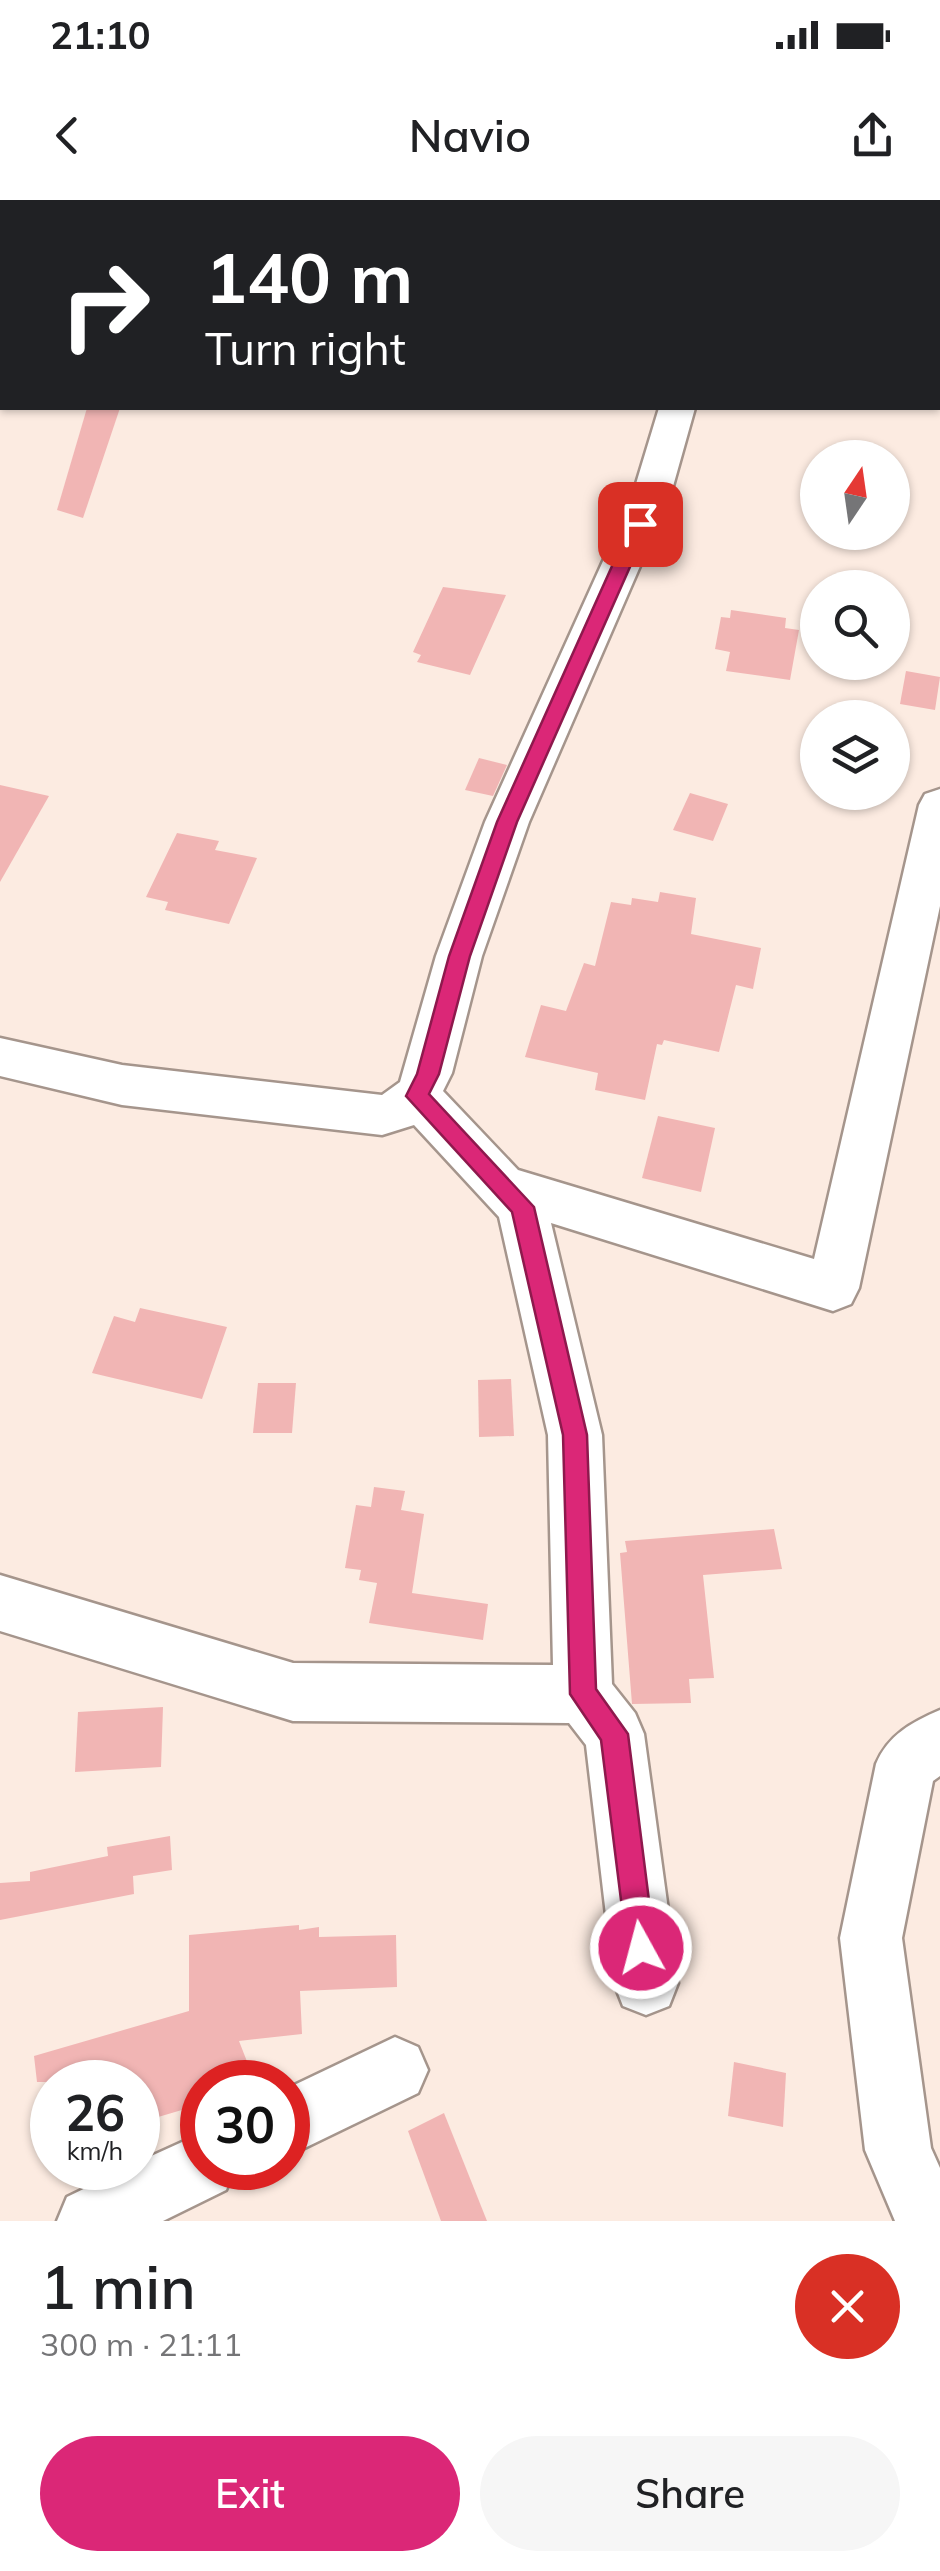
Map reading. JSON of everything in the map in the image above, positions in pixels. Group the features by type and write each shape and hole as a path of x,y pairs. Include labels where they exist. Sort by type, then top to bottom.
{"street":[{"path":"0,1057 122,1085 382,1115 404,1108 417,1096 428,1074 459,956 507,822 644,514 675,410"},
{"path":"502,1186 833,1288 940,805"},
{"path":"417,1096 522,1207 575,1435 583,1694 614,1734 646,1983"},
{"path":"0,1603 293,1692 583,1694"},
{"path":"929,2221 898,2150 871,1938 906,1764 940,1740"},
{"path":"310,2113 396,2070"},
{"path":"90,2221 180,2177"}],"building":[{"path":"86,410 119,410 83,518 57,510"},
{"path":"443,587 506,595 470,675 417,662 421,655 413,652"},
{"path":"731,610 786,618 785,628 799,630 790,680 726,671 730,652 715,649 721,617 730,618"},
{"path":"910,672 940,677 935,710 901,700"},
{"path":"479,758 507,765 493,796 465,790"},
{"path":"0,785 49,796 0,882"},
{"path":"690,793 728,804 713,841 673,830"},
{"path":"177,833 219,841 215,850 257,858 229,924 165,910 168,902 146,897"},
{"path":"660,892 696,898 691,934 761,948 753,989 736,985 719,1052 664,1040 662,1045 657,1044 645,1100 595,1090 598,1073 525,1057 541,1005 566,1011 584,963 595,966 611,902 631,905 632,898 658,902"},
{"path":"658,1116 715,1128 701,1192 642,1178"},
{"path":"140,1308 227,1327 202,1399 92,1373 114,1316 135,1322"},
{"path":"511,1379 514,1436 479,1437 478,1380"},
{"path":"258,1383 296,1383 292,1433 253,1433"},
{"path":"374,1487 405,1491 401,1510 424,1514 412,1593 488,1604 483,1640 369,1623 377,1583 359,1580 361,1570 345,1568 356,1505 371,1507"},
{"path":"774,1529 782,1569 703,1575 714,1678 689,1679 691,1703 632,1704 620,1553 627,1552 625,1541"},
{"path":"163,1707 161,1767 75,1772 78,1712"},
{"path":"170,1836 172,1870 133,1876 134,1894 0,1920 0,1883 30,1881 30,1872 108,1856 107,1847"},
{"path":"299,1925 299,1930 319,1927 319,1937 396,1935 397,1987 300,1991 302,2034 239,2041 246,2060 180,2060 180,2111 160,2116 160,2060 34,2060 34,2056 189,2011 189,1935"},
{"path":"734,2062 786,2073 783,2127 728,2116"},
{"path":"444,2113 487,2221 441,2221 408,2131"}],"route":[{"path":"640,524 507,822 459,956 428,1074 417,1096 522,1207 575,1435 583,1694 614,1734 641,1948"}]}
